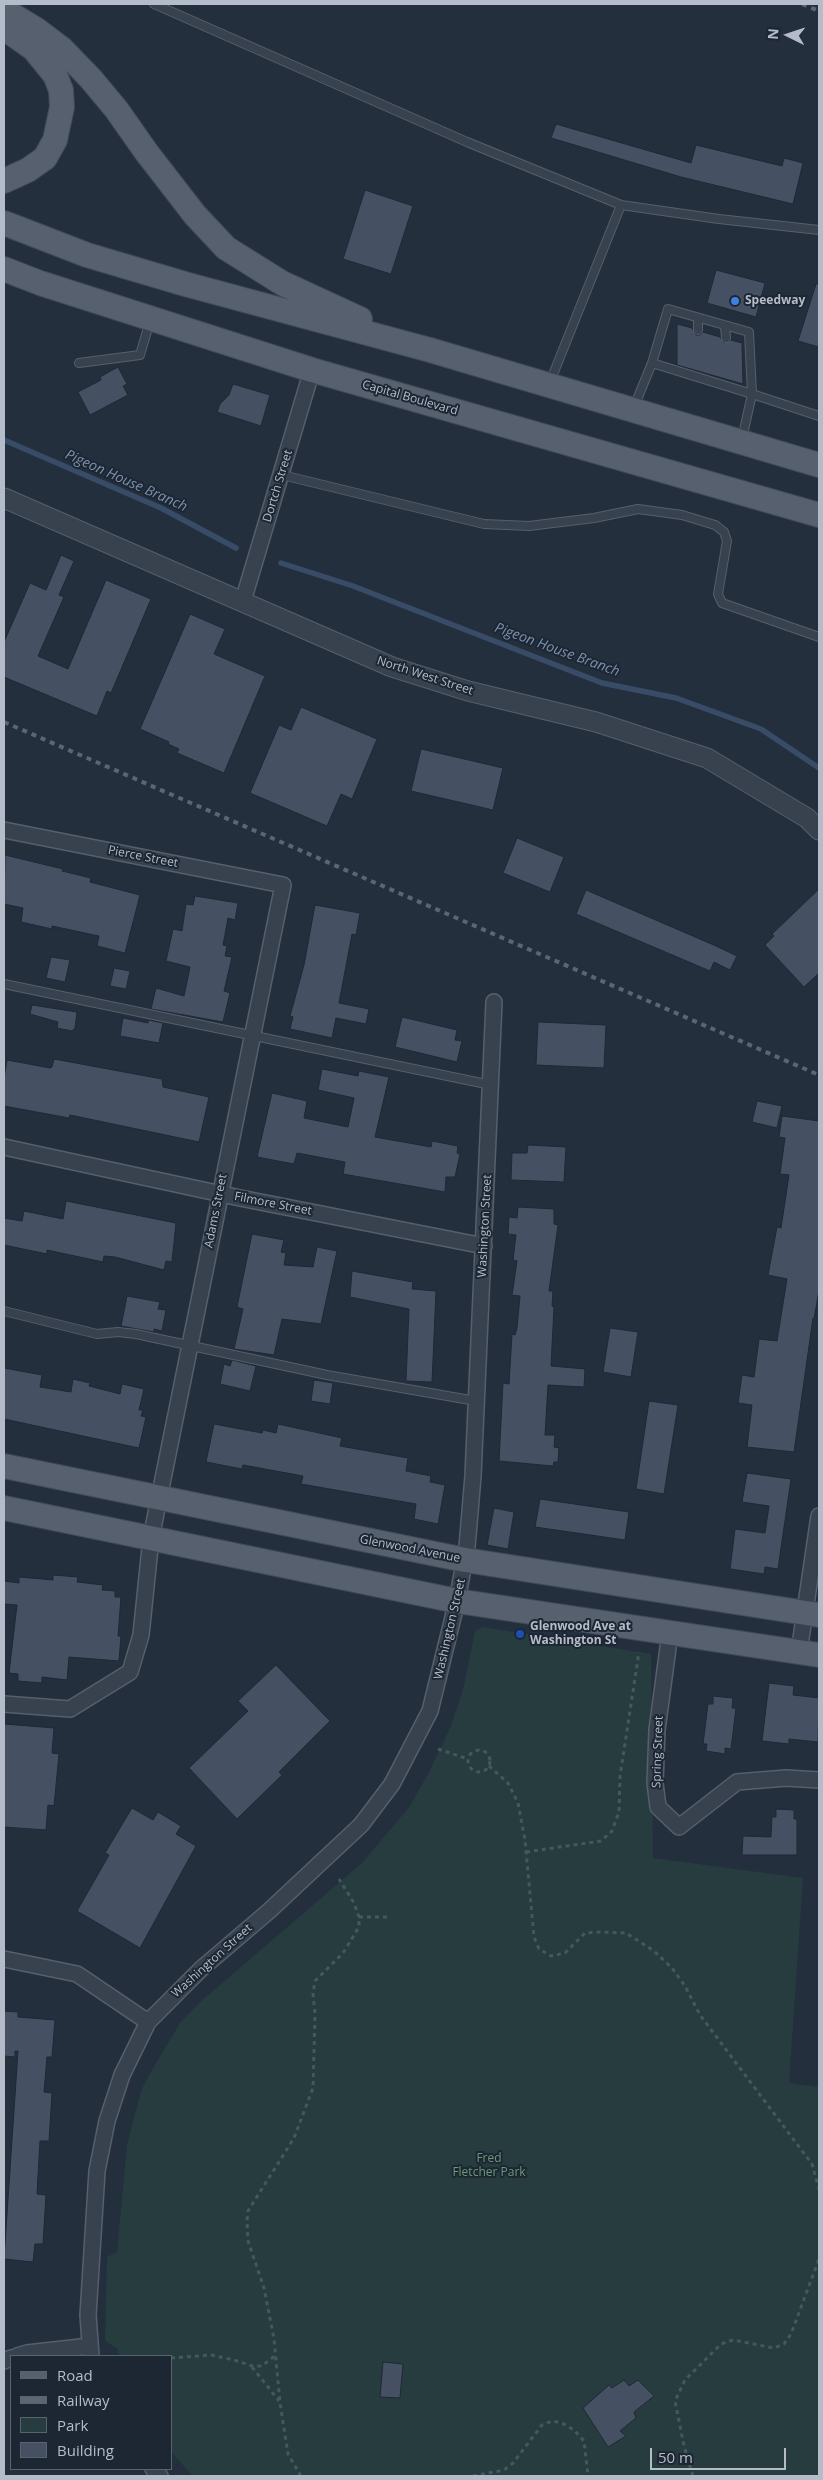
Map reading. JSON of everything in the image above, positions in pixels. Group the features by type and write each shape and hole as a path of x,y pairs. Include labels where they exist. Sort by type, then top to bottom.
{"main road":[{"path":"4,10 37,30 62,49 91,79 196,215 226,248 282,284 430,350"},
{"path":"4,28 34,49 55,75 60,90 62,107 55,140 45,158 28,170 4,181"},
{"path":"4,223 88,255 185,284 430,350 819,465"},
{"name":"Capital Boulevard","path":"4,269 151,319 312,370 819,515"},
{"name":"Glenwood Avenue","path":"4,1466 465,1560 812,1613"},
{"path":"4,1508 457,1601 809,1653"}],"street":[{"name":"Dortch Street","path":"243,601 312,370"},
{"name":"North West Street","path":"4,498 392,667 468,691 596,722 707,758 807,818 819,830"},
{"name":"Pierce Street","path":"4,830 283,884"},
{"name":"Adams Street","path":"4,1704 70,1709 130,1672 142,1635 151,1538 283,884"},
{"name":"Washington Street","path":"91,2351 88,2315 97,2171 107,2121 122,2075 148,2022 201,1969 268,1911 361,1825 392,1784 430,1711 465,1560 473,1476 492,1085 494,1002"},
{"name":"Filmore Street","path":"4,1147 220,1194 484,1246"},
{"path":"809,1653 819,1516"},
{"name":"Spring Street","path":"670,1633 657,1730 654,1782 658,1807 679,1827 737,1782 786,1778 819,1780"},
{"path":"4,1959 77,1974 148,2022"},
{"path":"20,2355 27,2353 91,2351"}],"lane":[{"path":"154,4 467,142 621,206 819,230"},
{"path":"548,386 621,206"},
{"path":"632,411 652,363 668,309 749,332 752,394 741,443"},
{"path":"698,318 698,330"},
{"path":"79,363 140,355 151,319"},
{"path":"725,326 726,338"},
{"path":"652,363 726,383 752,394 819,416"},
{"path":"282,475 484,524 529,526 594,518 638,509 682,515 715,525 724,532 728,541 718,594 722,603 819,637"},
{"path":"4,984 492,1085"},
{"path":"4,1311 97,1334 118,1332 136,1334 327,1375 476,1401"}],"path":[{"path":"526,1852 601,1841 612,1831 619,1812 620,1776 639,1652"},
{"path":"438,1749 468,1759"},
{"path":"468,1759 474,1751 482,1750 489,1756 489,1766 508,1783 518,1802 526,1852 534,1937 539,1949 551,1956 566,1953 585,1933 600,1932 626,1933 654,1951 672,1968 685,1986 700,2016 812,2164 819,2189"},
{"path":"468,1759 470,1767 474,1771 483,1771 489,1766"},
{"path":"301,2476 288,2454 280,2403 276,2355 264,2288 248,2241 248,2211 294,2138 313,2088 315,2014 313,1994 315,1981 352,1940 359,1927 359,1917 339,1879"},
{"path":"359,1917 388,1917"},
{"path":"693,2476 684,2446 675,2401 685,2380 721,2344 733,2340 774,2348 784,2344 791,2334 819,2259"},
{"path":"172,2358 211,2355 252,2366 262,2366 276,2355"},
{"path":"252,2366 280,2403"},
{"path":"472,2476 504,2470 513,2463 542,2425 552,2421 562,2423 574,2430 584,2441 588,2476"}],"green space":[{"name":"Fred Fletcher Park","path":"483,1627 651,1654 653,1858 803,1878 789,2083 819,2087 819,2476 193,2476 172,2453 172,2355 119,2355 118,2349 105,2341 107,2257 117,2252 127,2145 141,2091 149,2075 180,2023 199,2003 362,1863 410,1806 451,1726 463,1690 475,1631"}],"building":[{"path":"556,124 691,163 696,145 782,166 784,158 803,163 793,204 681,177 551,138"},
{"path":"365,190 413,206 391,274 343,259"},
{"path":"716,270 765,283 756,317 707,303"},
{"path":"816,284 819,284 819,347 798,341"},
{"path":"677,324 692,328 696,335 700,335 703,332 720,337 724,343 731,340 742,343 743,384 677,365"},
{"path":"118,367 127,384 123,386 128,395 90,415 78,392 101,380 100,377"},
{"path":"233,384 270,395 261,426 217,412 220,404 229,395"},
{"path":"61,555 74,561 59,595 64,597 38,656 68,669 106,580 151,599 111,693 107,691 97,716 4,677 4,642 30,583 46,590"},
{"path":"190,614 225,629 214,654 265,676 224,773 177,753 179,749 168,744 169,742 140,729"},
{"path":"301,707 377,739 352,799 341,794 327,826 250,793 279,725 291,730"},
{"path":"421,749 503,768 493,810 411,791"},
{"path":"517,838 564,857 550,892 503,873"},
{"path":"5,855 63,869 62,871 91,878 90,882 140,895 125,953 97,946 99,936 52,926 52,929 21,922 23,908 4,904"},
{"path":"819,889 819,973 804,987 765,945 774,936 772,934"},
{"path":"586,890 737,956 730,970 714,962 710,971 576,914"},
{"path":"195,896 238,903 235,920 228,918 223,945 227,946 225,956 232,957 224,991 230,993 223,1022 151,1009 156,988 184,996 190,967 166,961 173,929 182,931 186,904 193,905"},
{"path":"315,905 360,913 356,935 352,934 339,1003 369,1009 366,1024 336,1018 332,1038 290,1029 293,1017 290,1016 304,965"},
{"path":"51,957 70,960 65,982 46,978"},
{"path":"114,968 130,971 126,989 110,986"},
{"path":"32,1005 77,1012 75,1028 72,1031 57,1028 58,1022 30,1014"},
{"path":"402,1017 457,1030 455,1040 462,1041 457,1062 395,1047"},
{"path":"123,1018 148,1023 148,1020 163,1023 159,1043 120,1036"},
{"path":"538,1022 606,1025 604,1068 536,1065"},
{"path":"54,1059 162,1079 163,1087 209,1097 199,1142 70,1115 69,1118 4,1106 4,1078 7,1060 50,1068"},
{"path":"322,1069 358,1076 359,1071 389,1077 375,1137 431,1147 432,1141 458,1146 457,1153 460,1154 455,1177 446,1177 445,1192 343,1174 345,1162 297,1153 294,1164 257,1157 272,1093 307,1101 304,1118 348,1127 354,1098 318,1090"},
{"path":"757,1101 782,1106 777,1128 752,1122"},
{"path":"782,1116 819,1121 819,1290 813,1318 794,1452 747,1447 752,1405 738,1403 742,1375 754,1377 759,1339 777,1341 787,1279 768,1275 777,1227 781,1228 789,1175 780,1174 785,1138 779,1137"},
{"path":"528,1145 566,1147 564,1182 511,1180 512,1153 527,1153"},
{"path":"66,1201 176,1223 172,1262 166,1261 164,1270 115,1257 104,1256 103,1262 47,1250 47,1254 4,1245 4,1218 22,1221 24,1211 63,1219"},
{"path":"518,1207 554,1209 554,1224 558,1225 549,1291 553,1291 552,1306 554,1307 551,1366 585,1369 584,1387 548,1385 545,1435 555,1435 554,1447 559,1448 558,1462 554,1462 553,1466 499,1461 503,1383 509,1384 512,1334 515,1335 517,1328 520,1296 512,1295 517,1261 513,1260 516,1235 508,1234 509,1217 517,1218"},
{"path":"252,1234 284,1240 281,1252 286,1253 284,1265 313,1267 317,1247 337,1251 321,1324 282,1319 274,1355 234,1349 243,1309 237,1307"},
{"path":"352,1271 413,1282 412,1289 436,1291 432,1382 406,1381 409,1309 350,1297"},
{"path":"127,1296 160,1302 158,1309 166,1310 162,1331 154,1329 154,1332 121,1326"},
{"path":"610,1328 638,1332 631,1377 603,1372"},
{"path":"232,1360 256,1366 250,1391 220,1384 224,1364 230,1366"},
{"path":"4,1368 42,1375 40,1387 71,1392 73,1379 90,1383 89,1386 120,1394 122,1384 144,1389 139,1410 143,1410 141,1416 146,1417 139,1448 4,1419"},
{"path":"314,1380 333,1383 330,1404 311,1401"},
{"path":"649,1401 678,1405 664,1494 636,1489"},
{"path":"214,1424 262,1433 263,1430 276,1433 278,1424 342,1438 340,1446 408,1458 406,1471 431,1476 430,1482 445,1485 438,1524 414,1519 416,1504 301,1484 303,1476 243,1465 242,1469 206,1462"},
{"path":"747,1473 791,1479 778,1569 765,1567 764,1574 730,1569 735,1529 765,1533 769,1506 742,1502"},
{"path":"540,1499 629,1512 625,1540 535,1527"},
{"path":"494,1508 514,1512 508,1549 487,1545"},
{"path":"53,1575 78,1577 77,1582 103,1585 102,1590 115,1591 115,1597 121,1597 118,1636 121,1636 119,1661 69,1657 67,1680 42,1677 42,1683 18,1681 18,1674 9,1673 17,1605 4,1604 4,1581 19,1583 19,1577 53,1580"},
{"path":"276,1665 330,1721 279,1772 282,1775 237,1819 189,1768 248,1711 238,1701"},
{"path":"769,1683 794,1686 793,1695 819,1698 818,1742 789,1739 789,1744 762,1741"},
{"path":"713,1696 733,1698 732,1708 736,1708 731,1749 725,1748 725,1754 706,1751 707,1744 703,1744 708,1704 713,1704"},
{"path":"4,1724 54,1728 52,1753 59,1754 54,1806 48,1805 46,1830 4,1827"},
{"path":"132,1808 153,1820 158,1812 181,1826 176,1834 196,1846 140,1948 77,1911 109,1855 105,1853"},
{"path":"776,1809 794,1810 794,1819 797,1819 797,1855 742,1855 743,1836 771,1837 772,1817 776,1817"},
{"path":"4,2011 18,2012 18,2017 55,2020 52,2057 47,2057 44,2092 52,2093 49,2141 40,2141 37,2194 46,2195 43,2244 35,2244 33,2262 4,2259 18,2051 15,2051 15,2057 4,2056"},
{"path":"383,2362 403,2364 400,2398 380,2397"},
{"path":"624,2380 629,2386 638,2380 654,2396 634,2412 636,2418 620,2431 626,2436 608,2447 583,2408 609,2385 612,2388"}],"waterway":[{"name":"Pigeon House Branch","path":"4,440 161,508 236,548"},
{"name":"Pigeon House Branch","path":"281,563 353,586 602,683 676,698 761,729 819,768"}],"railway":[{"path":"802,4 819,11"},
{"path":"4,722 819,1075"}],"place":[{"name":"Speedway","path":"735,301"},
{"name":"Glenwood Ave at Washington St","path":"520,1634"}]}
